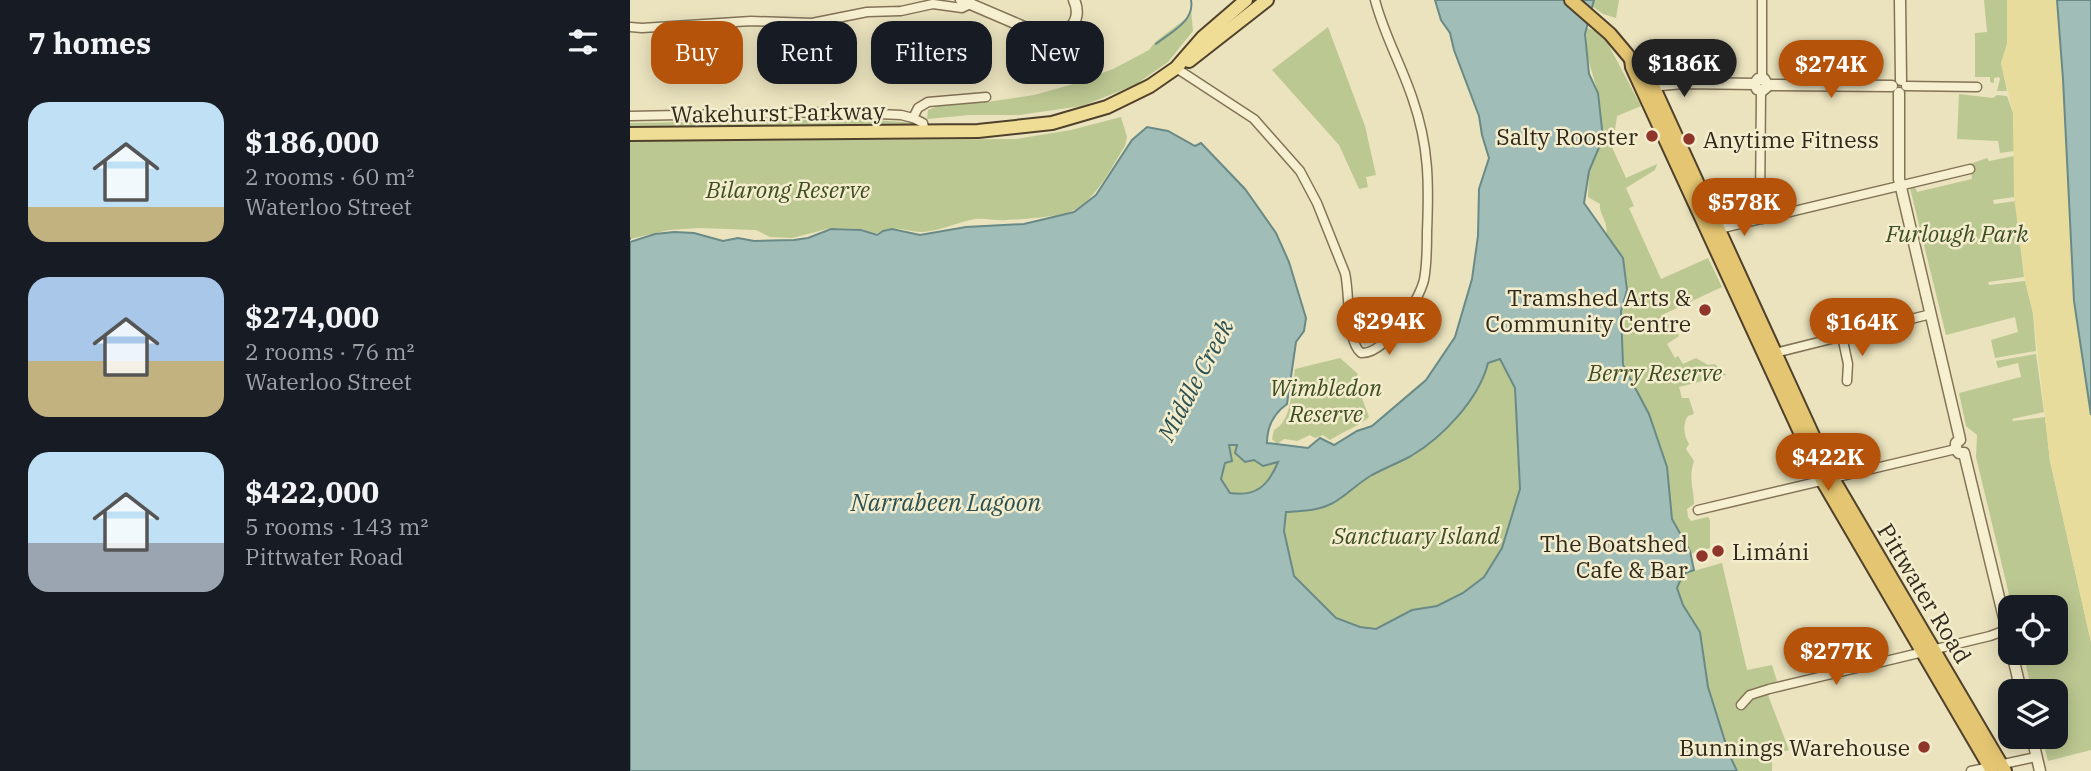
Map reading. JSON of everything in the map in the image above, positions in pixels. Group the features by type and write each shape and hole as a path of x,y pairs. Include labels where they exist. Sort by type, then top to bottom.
{"highway":[{"name":"Pittwater Road","path":"1571,0 1610,34 1630,59 1639,63 1647,86 1827,479 1997,768"},
{"name":"Pittwater Road","path":"1647,86 1719,229 1770,355"}],"main road":[{"name":"Wakehurst Parkway","path":"630,134 1004,130 1073,118 1121,101 1150,86 1208,40 1246,0"},
{"name":"Wakehurst Parkway","path":"1208,40 1267,0"}],"street":[{"path":"630,27 751,21 812,23 867,12 901,11 933,4 962,8 965,2 1053,37 1069,30 1073,24 1077,6 1074,0"},
{"path":"1176,68 1254,119 1304,177 1345,273 1356,349 1361,353 1369,353 1399,326 1420,291 1426,263 1430,180 1423,134 1413,98 1375,0"},
{"path":"1762,0 1762,219"},
{"path":"1900,0 1900,185 1998,598"},
{"path":"1647,86 1762,84 1977,87"},
{"path":"914,118 918,108 928,102 986,97"},
{"name":"Wakehurst Parkway","path":"630,116 833,112 894,114 914,118 923,123 925,131"},
{"path":"1719,229 1970,169"},
{"path":"1770,355 1931,314"},
{"path":"1842,336 1848,364 1847,381"},
{"path":"1698,510 1960,447"},
{"path":"1741,705 1750,695 1769,689 1998,632"},
{"path":"2034,749 2040,771"},
{"path":"1971,771 1997,768 2036,757"}],"green space":[{"path":"1594,0 1619,0 1616,18 1603,14 1592,6"},
{"path":"1984,0 2007,0 2007,44 2001,63 2007,91 1997,91 1999,77 1994,78 1994,83 1990,82 1990,77 1975,77 1975,33 1987,32"},
{"path":"1191,10 1193,31 1168,62 1135,85 1082,106 1019,115 970,115 927,119 928,110 941,105 1034,95 1073,84 1104,84 1104,72 1149,50 1155,42 1188,17"},
{"path":"1328,27 1365,126 1376,175 1366,177 1368,187 1359,189 1339,145 1272,70"},
{"name":"Berry Reserve","path":"1586,28 1597,31 1608,44 1641,106 1617,116 1615,130 1611,133 1611,145 1626,178 1657,164 1655,170 1626,188 1634,206 1629,208 1661,279 1708,258 1722,287 1664,314 1673,332 1677,331 1679,336 1667,344 1675,358 1678,356 1683,364 1696,358 1708,365 1715,364 1726,375 1679,387 1682,398 1689,398 1694,414 1688,416 1684,426 1689,444 1686,449 1694,461 1691,478 1694,504 1687,509 1688,517 1691,521 1708,517 1710,520 1710,548 1690,554 1672,519 1667,467 1649,415 1623,365 1621,311 1627,290 1623,258 1606,237 1600,204 1588,197 1589,171 1603,138 1598,93 1587,55"},
{"path":"1959,94 1993,98 1997,95 2007,96 2013,113 2014,151 2000,153 1998,141 1957,139"},
{"name":"Bilarong Reserve","path":"1121,117 1127,137 1125,146 1110,171 1084,203 1062,214 1007,220 975,219 922,232 888,229 876,234 862,229 831,228 792,238 770,237 756,230 699,228 669,230 630,239 630,141 1016,139 1071,130"},
{"path":"860,119 917,123 918,126 630,129 630,123"},
{"name":"Furlough Park","path":"2014,156 2014,197 1993,200 1994,204 2016,201 2018,227 1999,229 1996,226 1997,235 2019,233 2024,277 1988,282 1989,285 2025,281 2033,313 2036,351 1995,358 1991,340 2018,332 2015,317 1946,335 1910,188 1915,187 1917,192 1972,179 1970,164 1987,158 1989,161"},
{"path":"2036,354 2044,412 2012,419 2045,417 2050,461 2091,642 2091,750 2048,761 2045,749 2068,749 2068,679 2029,679 2026,665 2068,665 2068,595 2009,595 1976,457 1977,435 1966,426 1959,393 2021,377 2018,363 1998,368 1996,361"},
{"name":"Wimbledon Reserve","path":"1340,358 1358,374 1355,379 1369,417 1330,440 1323,435 1315,438 1310,435 1297,441 1284,439 1277,444 1272,439 1274,430 1280,426 1288,412 1295,369"},
{"name":"Sanctuary Island","path":"1500,359 1515,388 1520,489 1502,548 1484,577 1463,593 1437,606 1412,610 1376,629 1360,627 1336,618 1294,576 1284,531 1286,512 1325,505 1372,475 1423,448 1447,428 1468,403 1477,390 1488,363"},
{"path":"1228,445 1237,445 1254,460 1278,461 1266,483 1247,493 1230,493 1221,479 1229,453"},
{"path":"1722,563 1747,670 1772,665 1777,681 1765,687 1789,750 1772,755 1772,771 1737,771 1708,687 1700,632 1683,605 1677,587 1683,574"}],"sand":[{"path":"2007,0 2057,0 2074,301 2091,415 2091,642 2050,461 2033,313 2025,281 2014,197 2013,113 2001,63 2007,44"}],"water":[{"name":"Narrabeen Lagoon","path":"1435,0 1594,0 1585,34 1589,74 1598,93 1603,138 1589,171 1584,203 1623,258 1627,290 1621,311 1623,365 1649,414 1667,467 1672,519 1690,551 1694,570 1683,574 1677,588 1683,605 1700,632 1708,687 1737,771 630,771 630,242 655,234 674,232 694,233 723,241 738,238 754,241 808,238 831,229 861,230 877,235 892,229 920,235 966,227 1024,224 1074,212 1096,195 1132,140 1147,127 1168,131 1195,146 1201,143 1245,189 1276,233 1289,262 1306,318 1304,331 1296,342 1287,404 1272,421 1267,443 1308,448 1320,438 1334,445 1357,431 1372,426 1426,380 1455,337 1472,279 1478,236 1479,189 1489,158 1479,116 1450,33 1441,20","holes":["1500,359 1515,388 1520,489 1502,548 1484,577 1463,593 1437,606 1412,610 1376,629 1360,627 1336,618 1294,576 1284,531 1286,512 1327,506 1372,475 1423,448 1447,428 1468,403 1477,390 1488,363","1229,445 1237,445 1235,453 1245,462 1254,460 1263,466 1278,462 1270,478 1260,488 1247,493 1230,493 1221,479 1225,463 1232,461"]},
{"path":"2057,0 2091,0 2091,415 2074,301"}],"waterway":[{"path":"1156,44 1186,20 1191,0"}],"place":[{"name":"Salty Rooster","path":"1652,136"},
{"name":"Anytime Fitness","path":"1689,139"},
{"name":"Tramshed Arts & Community Centre","path":"1705,310"},
{"name":"Limáni","path":"1718,551"},
{"name":"The Boatshed Cafe & Bar","path":"1702,556"},
{"name":"Bunnings Warehouse","path":"1924,747"}],"water label":[{"name":"Middle Creek","path":"1195,380"}]}
